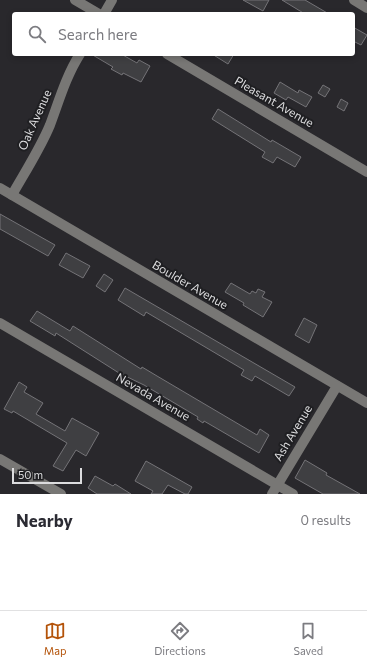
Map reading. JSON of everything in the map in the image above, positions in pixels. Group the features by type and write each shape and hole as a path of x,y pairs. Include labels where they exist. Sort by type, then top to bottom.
{"street":[{"path":"75,0 96,12"},
{"path":"105,12 112,0"},
{"path":"354,0 367,8"},
{"name":"Oak Avenue","path":"12,195 50,126 66,81 79,56"},
{"name":"Pleasant Avenue","path":"170,56 367,172"},
{"name":"Boulder Avenue","path":"0,188 367,403"},
{"name":"Nevada Avenue","path":"0,323 293,494"},
{"name":"Ash Avenue","path":"272,494 337,386"},
{"path":"0,459 61,494"}],"building":[{"path":"243,0 269,0 263,11"},
{"path":"282,0 305,0 326,12 302,12"},
{"path":"355,28 367,35 361,45 355,42"},
{"path":"94,56 125,56 137,63 139,60 150,66 141,82 111,69 113,67"},
{"path":"215,56 233,56 228,64"},
{"path":"280,82 298,93 299,90 312,97 306,107 288,97 286,100 274,93"},
{"path":"323,85 330,89 325,97 318,93"},
{"path":"341,99 348,103 344,111 337,107"},
{"path":"218,109 271,142 272,140 301,157 295,167 277,157 273,163 262,157 265,152 212,119"},
{"path":"0,214 55,245 48,256 0,229"},
{"path":"66,253 90,266 83,278 59,265"},
{"path":"104,274 113,280 105,292 96,286"},
{"path":"231,283 250,294 252,291 256,293 258,289 265,292 262,297 272,302 263,317 243,305 244,303 225,292"},
{"path":"125,288 295,387 289,396 255,376 252,381 241,375 244,370 146,312 144,316 118,300"},
{"path":"37,311 70,331 73,326 141,369 142,367 257,435 260,429 269,435 259,453 204,421 203,423 197,419 198,417 144,385 119,373 56,333 55,336 30,321"},
{"path":"304,318 317,325 309,343 295,335"},
{"path":"19,382 27,387 24,392 43,403 36,414 65,431 72,418 99,433 86,456 76,450 63,471 53,466 67,443 13,411 12,413 4,409"},
{"path":"305,460 327,473 326,475 360,494 323,494 295,478"},
{"path":"146,461 192,487 188,494 185,494 168,485 162,494 151,494 153,491 135,481"},
{"path":"95,476 113,486 115,484 131,494 97,494 88,488"}]}
